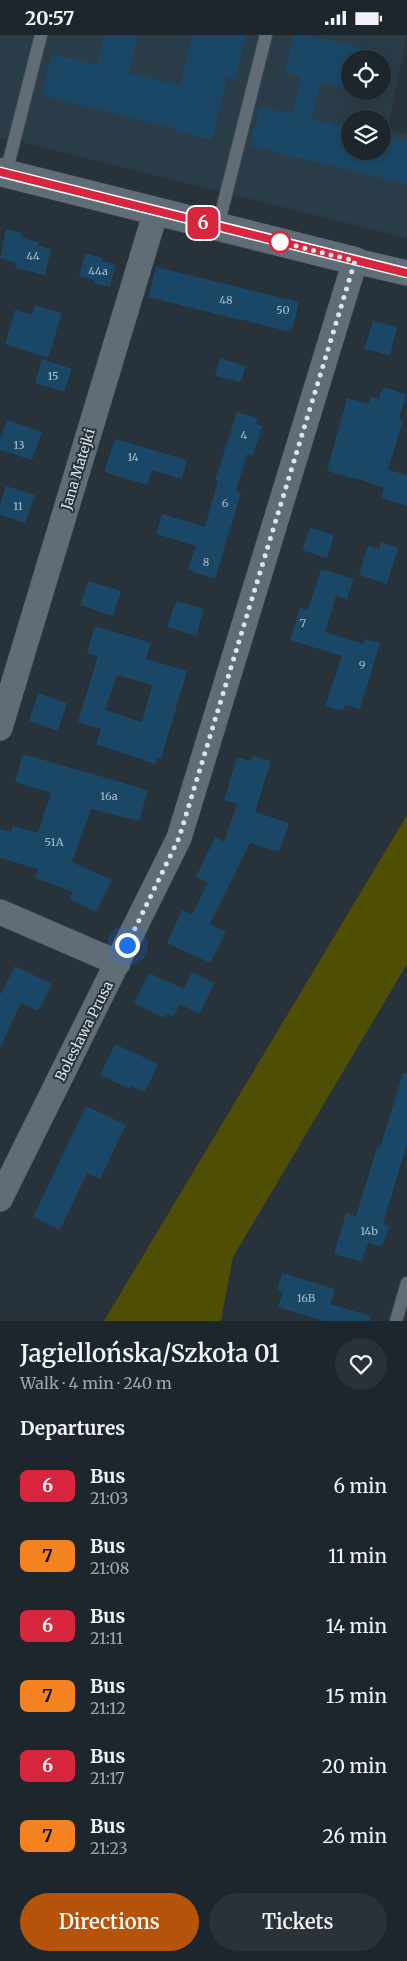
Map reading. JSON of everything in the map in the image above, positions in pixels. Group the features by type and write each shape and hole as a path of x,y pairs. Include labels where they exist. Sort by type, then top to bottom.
{"street":[{"path":"3,173 407,273"},
{"name":"Jana Matejki","path":"0,727 156,211"},
{"name":"Bolesława Prusa","path":"0,1199 179,838 355,261"},
{"path":"0,912 118,963"}],"lane":[{"path":"3,173 41,35"},
{"path":"218,226 267,37"},
{"path":"396,1321 407,1283"}],"shaded area":[{"path":"0,35 407,35 391,114 391,110 341,110 341,160 391,160 391,130 407,134 407,238 0,137"},
{"path":"407,815 407,964 233,1257 221,1321 104,1321"}],"building":[{"path":"104,35 138,35 129,73 180,85 193,35 246,35 235,80 227,78 212,140 174,131 175,128 42,95 52,54 97,65"},
{"path":"294,35 309,35 368,50 341,50 341,87 321,81 312,119 341,126 341,160 391,160 391,137 407,141 407,184 250,146 260,106 292,114 301,77 284,72"},
{"path":"6,229 23,233 22,238 39,242 38,246 51,249 45,275 15,268 16,263 0,258"},
{"path":"85,253 103,258 102,261 116,265 110,287 93,283 94,280 79,276"},
{"path":"156,267 299,302 292,330 290,329 290,332 148,297"},
{"path":"35,305 62,313 48,358 5,344 15,310 32,315"},
{"path":"373,321 397,327 390,355 364,349"},
{"path":"220,358 245,366 241,382 215,376"},
{"path":"42,359 72,369 64,392 35,383"},
{"path":"383,387 406,394 399,419 403,420 388,470 407,475 407,506 381,498 384,488 327,471 347,398 369,404 371,397 379,399"},
{"path":"237,412 258,418 256,424 262,426 253,456 247,454 236,491 241,493 215,579 188,570 196,546 156,534 162,514 205,527 218,481 215,480"},
{"path":"7,420 42,432 32,460 0,450 0,439"},
{"path":"115,439 187,460 182,479 152,470 147,485 104,472"},
{"path":"6,486 35,495 25,523 0,515 0,504"},
{"path":"310,528 334,535 327,558 302,550"},
{"path":"381,542 398,548 387,584 359,575 368,546 379,549"},
{"path":"321,569 354,579 347,599 336,596 325,632 363,644 364,639 380,643 360,709 345,705 343,711 325,706 342,656 290,640 300,608 308,610"},
{"path":"88,581 121,591 113,616 80,605"},
{"path":"176,601 204,609 196,636 167,627"},
{"path":"95,626 151,643 146,659 187,671 161,759 157,757 155,764 96,744 101,729 78,722 98,656 87,653","holes":["117,675 152,685 142,722 105,710"]},
{"path":"38,693 67,703 58,731 29,721"},
{"path":"23,754 148,790 139,821 91,809 72,862 112,880 96,912 69,899 73,892 35,878 38,869 0,858 0,829 11,832 13,826 38,833 51,793 15,782"},
{"path":"253,756 271,761 255,812 289,823 279,852 250,843 210,924 226,932 210,963 167,943 182,910 192,915 208,882 196,877 215,837 224,842 237,804 224,800 237,757 251,761"},
{"path":"15,966 52,984 38,1011 21,1003 0,1048 0,995"},
{"path":"192,972 214,983 200,1014 180,1004 173,1017 166,1013 164,1018 134,1003 149,973 184,989"},
{"path":"115,1044 158,1064 145,1092 132,1086 130,1089 100,1075"},
{"path":"403,1073 407,1074 407,1144 383,1224 389,1226 382,1247 368,1243 362,1262 334,1254 346,1213 356,1216 377,1147 380,1148"},
{"path":"86,1106 126,1125 100,1179 87,1173 60,1230 33,1217"},
{"path":"282,1273 335,1289 330,1304 371,1316 370,1321 323,1321 278,1307 283,1292 277,1290"}],"bus line":[{"name":"6","path":"0,172 407,273"}],"route":[{"path":"127,945 179,838 355,261 280,242"}]}
